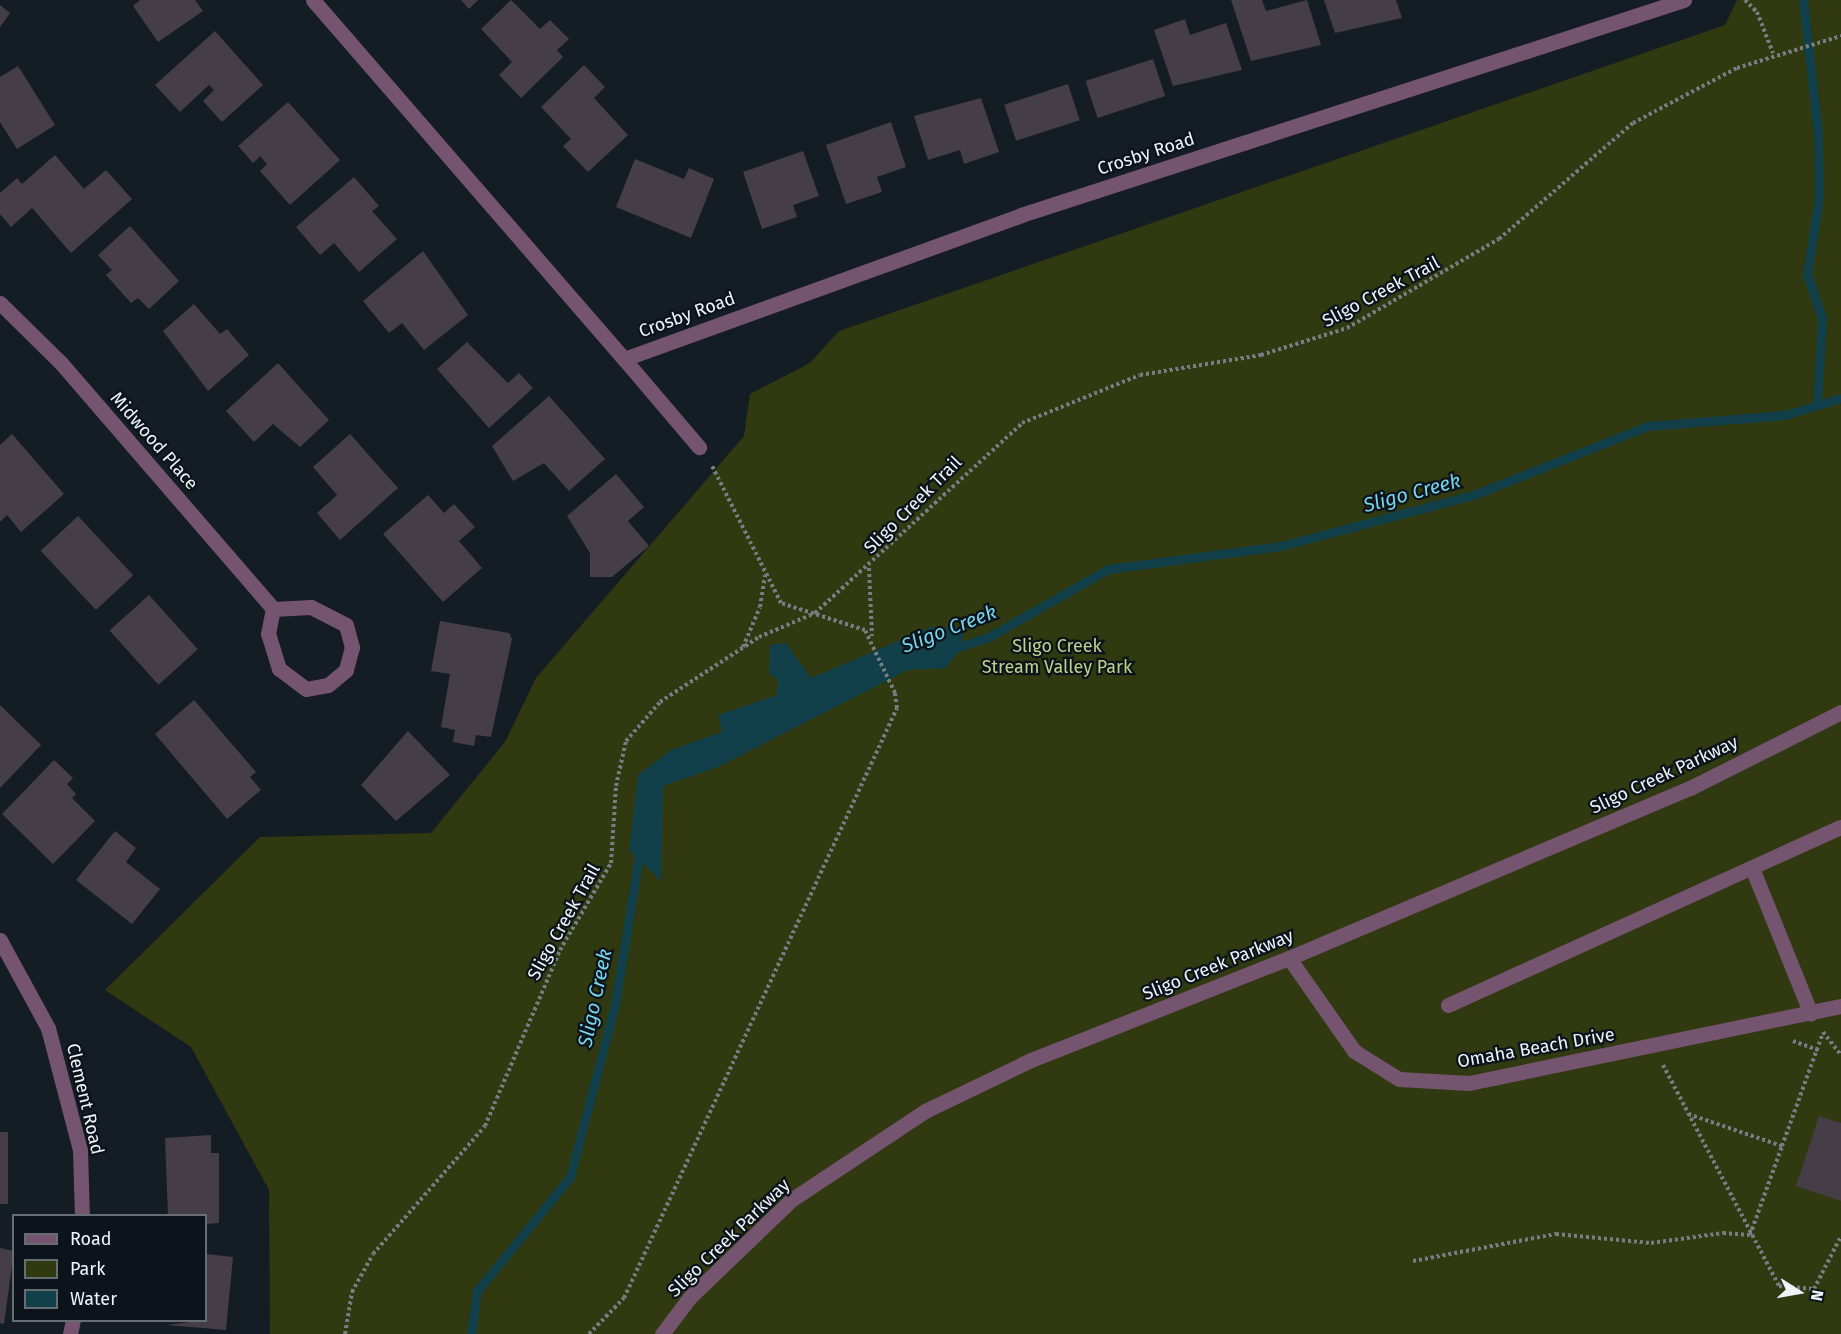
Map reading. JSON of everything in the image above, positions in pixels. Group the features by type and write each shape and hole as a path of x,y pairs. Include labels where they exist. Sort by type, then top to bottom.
{"street":[{"name":"Crosby Road","path":"313,0 699,447"},
{"name":"Crosby Road","path":"624,359 1021,215 1684,0"},
{"name":"Midwood Place","path":"0,303 46,346 273,609"},
{"path":"311,607 332,613 346,625 352,647 346,670 328,686 306,689 290,681 272,655 268,634 273,609 311,607"},
{"name":"Sligo Creek Parkway","path":"662,1334 690,1297 791,1200 925,1111 1031,1060 1289,958 1690,788 1841,712"},
{"path":"1448,1005 1841,827"},
{"path":"1752,868 1811,1014"},
{"name":"Clement Road","path":"0,940 48,1028 80,1150 82,1214"},
{"name":"Omaha Beach Drive","path":"1289,958 1353,1051 1399,1079 1468,1083 1841,1006"}],"path":[{"path":"1745,0 1757,12 1773,53"},
{"name":"Sligo Creek Trail","path":"345,1334 352,1292 373,1254 485,1126 560,950 611,863 616,786 626,741 660,702 742,647 815,613 869,568 1022,423 1140,375 1261,355 1347,328 1499,239 1633,123 1773,53 1838,37"},
{"path":"699,447 765,574 787,608 852,623 872,638"},
{"path":"589,1334 624,1298 894,717 895,693 872,638 869,568"},
{"path":"742,647 760,607 765,574"},
{"path":"1750,1235 1824,1033"},
{"path":"1655,1046 1685,1113 1779,1286 1797,1291 1814,1289 1841,1236"},
{"path":"1836,1051 1841,1055"},
{"path":"1685,1113 1782,1146"},
{"path":"1413,1261 1556,1234 1651,1243 1723,1233 1750,1235"}],"green space":[{"name":"Sligo Creek Stream Valley Park","path":"1737,0 1841,0 1841,1334 270,1334 269,1190 191,1047 105,990 260,837 431,833 505,742 536,678 744,436 750,394 810,363 839,331 1725,25"}],"water":[{"path":"931,627 966,627 958,652 946,668 908,670 718,767 663,786 661,881 629,850 638,775 671,750 722,732 718,715 777,695 778,680 769,673 770,645 786,643 811,678"}],"building":[{"path":"140,0 195,0 203,11 158,42 133,6"},
{"path":"461,0 478,0 469,9"},
{"path":"511,0 540,29 550,20 569,39 557,50 563,57 521,98 499,75 512,62 481,29"},
{"path":"1231,0 1262,0 1266,11 1307,0 1321,45 1251,61"},
{"path":"1324,0 1396,0 1402,18 1335,33"},
{"path":"0,5 10,13 0,27"},
{"path":"1185,19 1190,35 1226,23 1242,70 1173,86 1154,30"},
{"path":"215,31 263,85 222,122 203,101 214,90 209,85 180,112 155,85"},
{"path":"1153,59 1165,96 1098,118 1085,81"},
{"path":"584,65 605,87 594,98 628,135 588,172 563,146 571,139 541,107"},
{"path":"18,66 55,125 17,149 0,122 0,77"},
{"path":"1068,84 1080,120 1016,141 1004,105"},
{"path":"981,98 999,152 964,164 960,150 928,160 914,116"},
{"path":"288,102 340,160 290,205 260,171 267,164 260,156 253,163 238,146"},
{"path":"891,122 906,167 877,177 882,192 846,204 826,145"},
{"path":"803,151 819,196 793,205 797,217 762,229 743,172"},
{"path":"55,155 84,189 106,170 132,199 71,253 32,208 11,227 0,214 0,193 17,178 22,184"},
{"path":"635,159 684,179 689,168 714,179 691,238 616,207"},
{"path":"354,177 379,206 372,211 397,239 359,272 334,243 320,255 296,227"},
{"path":"130,226 179,281 149,309 138,298 131,303 106,275 112,270 98,255"},
{"path":"423,251 468,315 424,350 402,323 389,333 363,301"},
{"path":"194,304 220,334 227,329 249,355 208,391 163,331"},
{"path":"467,342 508,383 519,373 533,388 489,428 437,369"},
{"path":"278,363 329,420 300,447 273,424 254,442 226,411"},
{"path":"549,396 605,459 569,491 544,463 513,481 492,446"},
{"path":"12,434 64,494 21,532 7,515 0,522 0,445"},
{"path":"350,434 398,488 340,540 317,513 337,495 313,467"},
{"path":"616,474 644,507 628,521 649,546 612,577 590,577 590,553 567,516"},
{"path":"428,495 444,513 454,504 475,527 459,541 482,568 443,602 383,534"},
{"path":"78,516 133,575 96,610 41,551"},
{"path":"149,595 198,649 158,685 110,630"},
{"path":"440,621 509,633 512,639 491,737 476,735 474,746 453,742 455,730 441,727 450,674 431,671"},
{"path":"194,700 256,772 250,777 261,790 227,819 155,734"},
{"path":"0,705 41,745 0,788"},
{"path":"408,731 450,775 396,821 361,785"},
{"path":"54,760 73,778 67,784 76,794 72,798 95,821 53,864 2,814"},
{"path":"115,831 136,848 126,862 160,889 132,924 76,880"},
{"path":"1819,1116 1841,1123 1841,1201 1796,1186"},
{"path":"0,1132 8,1132 8,1204 0,1204"},
{"path":"211,1135 211,1153 219,1153 219,1223 207,1224 207,1214 168,1214 165,1138"},
{"path":"0,1248 12,1251 12,1266 4,1324 0,1323"},
{"path":"207,1254 233,1257 226,1330 167,1325 207,1322"}],"waterway":[{"path":"1803,0 1818,133 1819,197 1807,274 1822,318 1817,405"},
{"name":"Sligo Creek","path":"949,650 987,638 1108,569 1281,546 1476,494 1648,426 1785,415 1841,398"},
{"name":"Sligo Creek","path":"471,1334 477,1291 570,1177 615,1004 640,849"}]}
